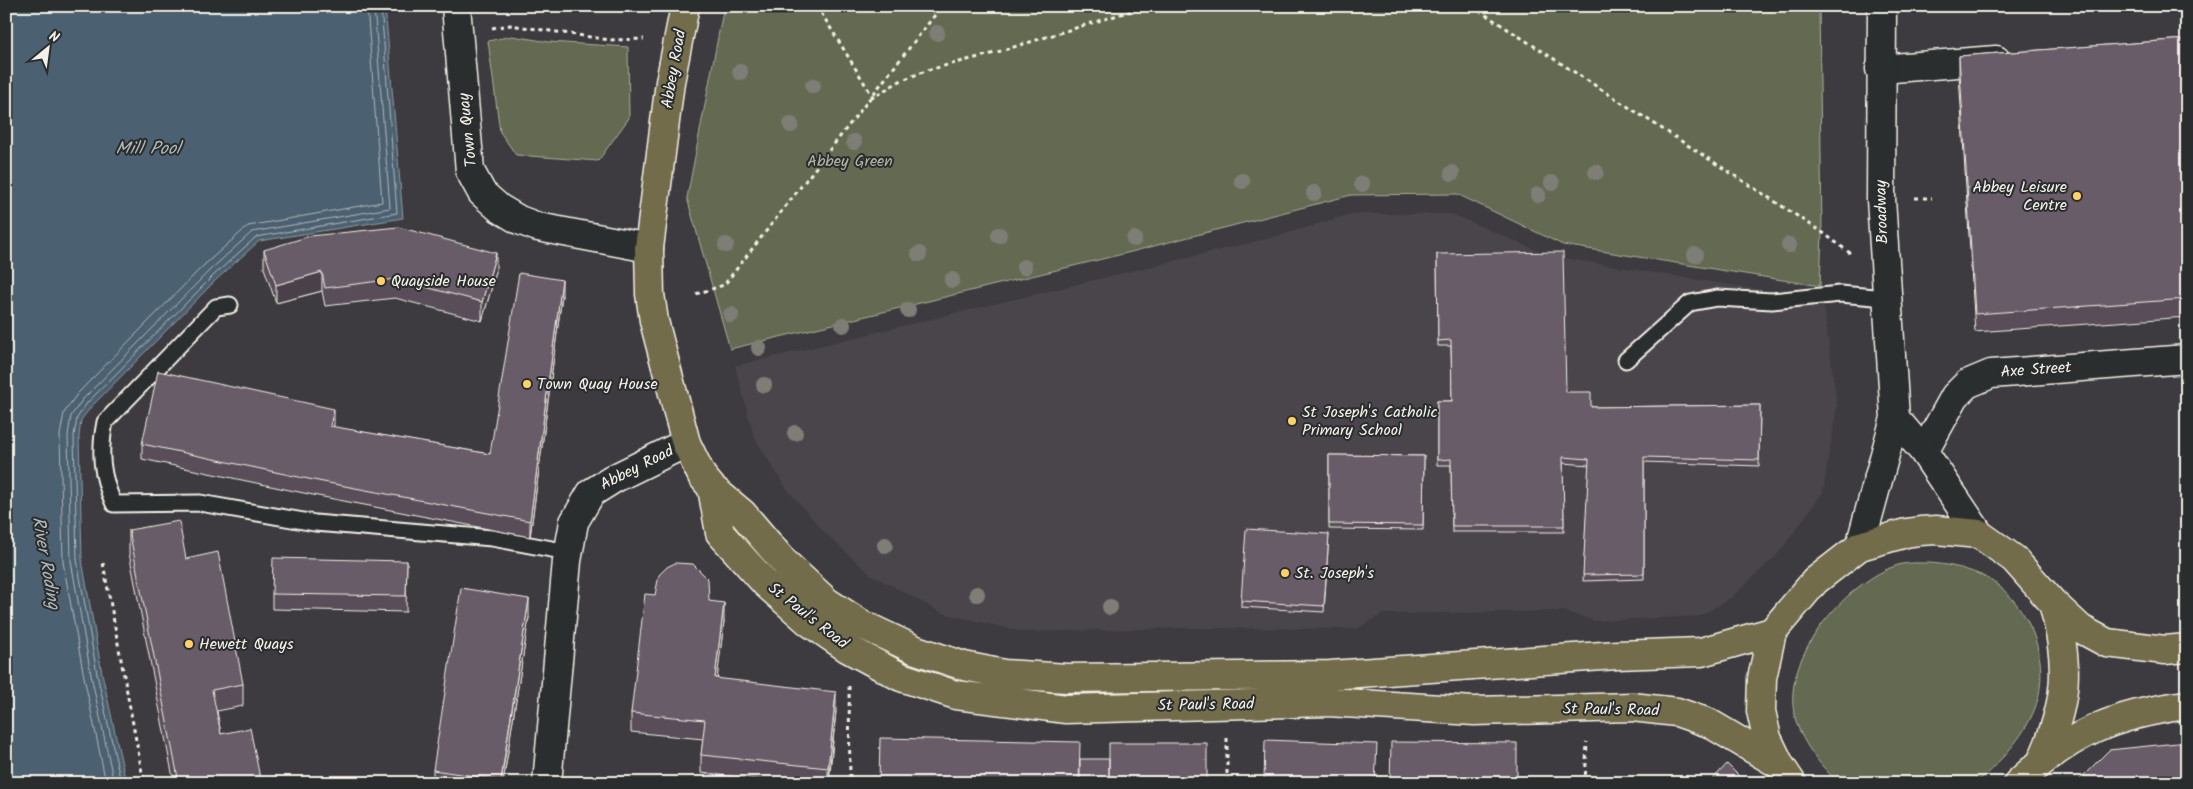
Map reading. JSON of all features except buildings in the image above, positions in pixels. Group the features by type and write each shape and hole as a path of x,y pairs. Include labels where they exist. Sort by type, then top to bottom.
{"main road":[{"name":"Abbey Road","path":"685,6 670,82 649,248 650,294 654,321 686,444"},
{"name":"St Paul's Road","path":"686,444 702,476 712,488 743,514 784,562 827,602 863,625 916,650 964,666 1004,674 1067,678 1330,675 1617,655 1701,652 1772,632"},
{"name":"St Paul's Road","path":"712,488 720,533 765,583 809,622 847,648 901,677 956,695 1066,709 1328,702 1474,711 1632,707 1677,712 1709,723 1786,774"},
{"name":"St Paul's Road","path":"1786,774 1767,738 1762,711 1762,678 1772,632 1815,581 1860,546 1920,531 1936,530 1979,534"},
{"path":"1979,534 2014,559 2054,603 2081,628 2107,643 2165,650 2187,648"},
{"path":"2042,760 2054,734 2060,708 2065,666 2063,636 2054,603"},
{"path":"2018,783 2042,760 2082,734 2132,714 2187,705"}],"street":[{"name":"Town Quay","path":"456,6 470,171 482,193 499,208 520,220 538,227 649,248"},
{"name":"Broadway","path":"1860,546 1895,418 1881,199 1880,69 1882,6"},
{"path":"1880,69 2017,59"},
{"name":"Axe Street","path":"1924,452 1955,396 1967,384 1991,374 2187,359"},
{"path":"1895,418 1924,452 1979,534"},
{"name":"Abbey Road","path":"547,783 568,552 574,522 591,493 615,478 686,444"}],"lane":[{"path":"1626,360 1690,303 1717,298 1772,301 1840,294 1886,298"},
{"path":"230,305 216,307 104,422 101,442 104,483 114,504 200,503 315,523 492,538 568,552"}],"path":[{"path":"817,6 873,97"},
{"path":"696,294 724,285 797,189 873,97 942,6"},
{"path":"873,97 900,81 928,70 990,54 1147,6"},
{"path":"1472,6 1822,232 1852,255 1852,246"},
{"path":"487,29 510,25 610,40 649,39"},
{"path":"1907,198 1932,198"},
{"path":"103,563 144,783"},
{"path":"849,683 850,783"},
{"path":"1226,738 1227,783"},
{"path":"1585,783 1587,742"}],"shaded area":[{"name":"St Joseph's Catholic Primary School","path":"1351,214 1452,214 1559,260 1563,258 1823,300 1837,405 1823,492 1778,554 1731,598 1700,616 1595,621 1563,611 1382,614 1357,629 1187,628 1023,632 942,613 870,574 825,533 786,488 754,437 735,366 1278,236"}],"green space":[{"name":"Abbey Green","path":"724,6 1819,6 1822,232 1820,286 1563,245 1457,194 1351,195 1127,253 730,349 687,198"},
{"path":"512,36 549,42 628,47 629,118 598,161 516,155 500,132 488,41"},
{"path":"1907,563 1929,563 1968,570 1981,575 1998,585 2012,598 2032,632 2038,651 2041,670 2040,689 2035,708 2018,739 1977,783 1839,783 1813,755 1796,721 1793,698 1796,675 1805,651 1819,629 1836,608 1855,590 1875,576 1895,566"}],"water":[{"name":"Mill Pool","path":"6,6 385,6 403,218 259,241 216,280 91,407 81,420 79,436 82,560 102,673 126,783 6,783"}],"place":[{"name":"Abbey Leisure Centre","path":"2077,196"},
{"name":"Quayside House","path":"381,281"},
{"name":"Town Quay House","path":"527,384"},
{"name":"St Joseph's Catholic Primary School","path":"1292,421"},
{"name":"St. Joseph's","path":"1285,573"},
{"name":"Hewett Quays","path":"189,644"}],"water label":[{"name":"River Roding","path":"45,563"}]}
